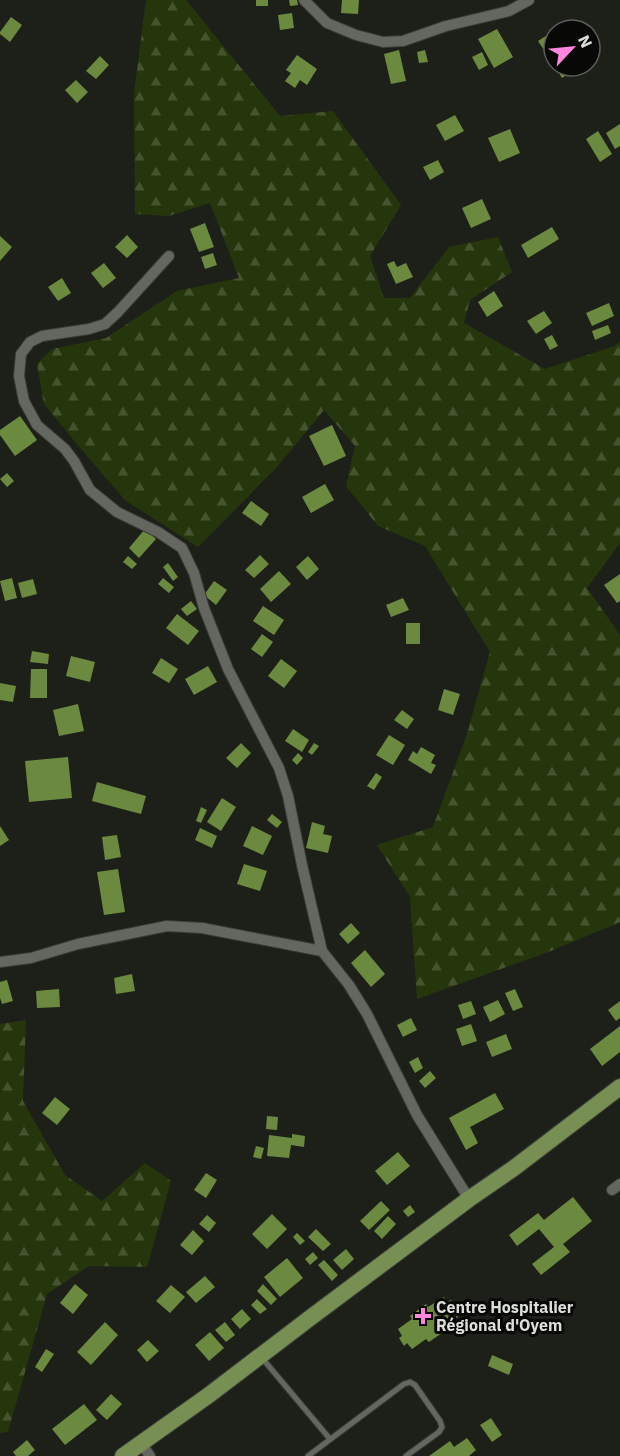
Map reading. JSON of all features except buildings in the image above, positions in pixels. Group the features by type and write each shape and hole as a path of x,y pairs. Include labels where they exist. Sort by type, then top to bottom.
{"main road":[{"path":"123,1456 145,1450 209,1395 470,1199 523,1162 620,1087"}],"street":[{"path":"304,0 327,23 383,42 402,40 509,11 529,0"},
{"path":"169,256 105,324 89,329 42,336 30,342 21,354 19,376 24,401 37,425 65,449 74,461 90,490 117,512 158,532 182,548 194,573 204,608 228,669 279,768 288,796 322,951 349,985 367,1014 417,1115 470,1199"},
{"path":"0,963 31,958 78,944 167,926 202,928 322,951"}],"lane":[{"path":"260,1357 330,1439"},
{"path":"308,1456 404,1384 410,1382 415,1385 442,1427 439,1432 406,1456"}],"green space":[{"path":"146,0 186,0 280,116 333,111 401,205 370,256 384,298 410,298 449,247 498,237 512,272 470,300 464,323 545,369 615,346 620,341 620,543 587,588 620,635 620,922 551,951 417,999 410,897 377,845 433,827 467,734 490,652 425,546 378,526 346,486 355,446 324,410 277,467 198,547 126,501 44,404 37,364 52,349 106,338 177,291 239,278 210,203 169,216 135,214 134,94"},
{"path":"26,1020 23,1101 65,1175 102,1201 145,1163 171,1181 147,1267 89,1266 47,1294 8,1432 0,1433 0,1024"}],"place":[{"name":"Centre Hospitalier Régional d'Oyem","path":"423,1316"}]}
